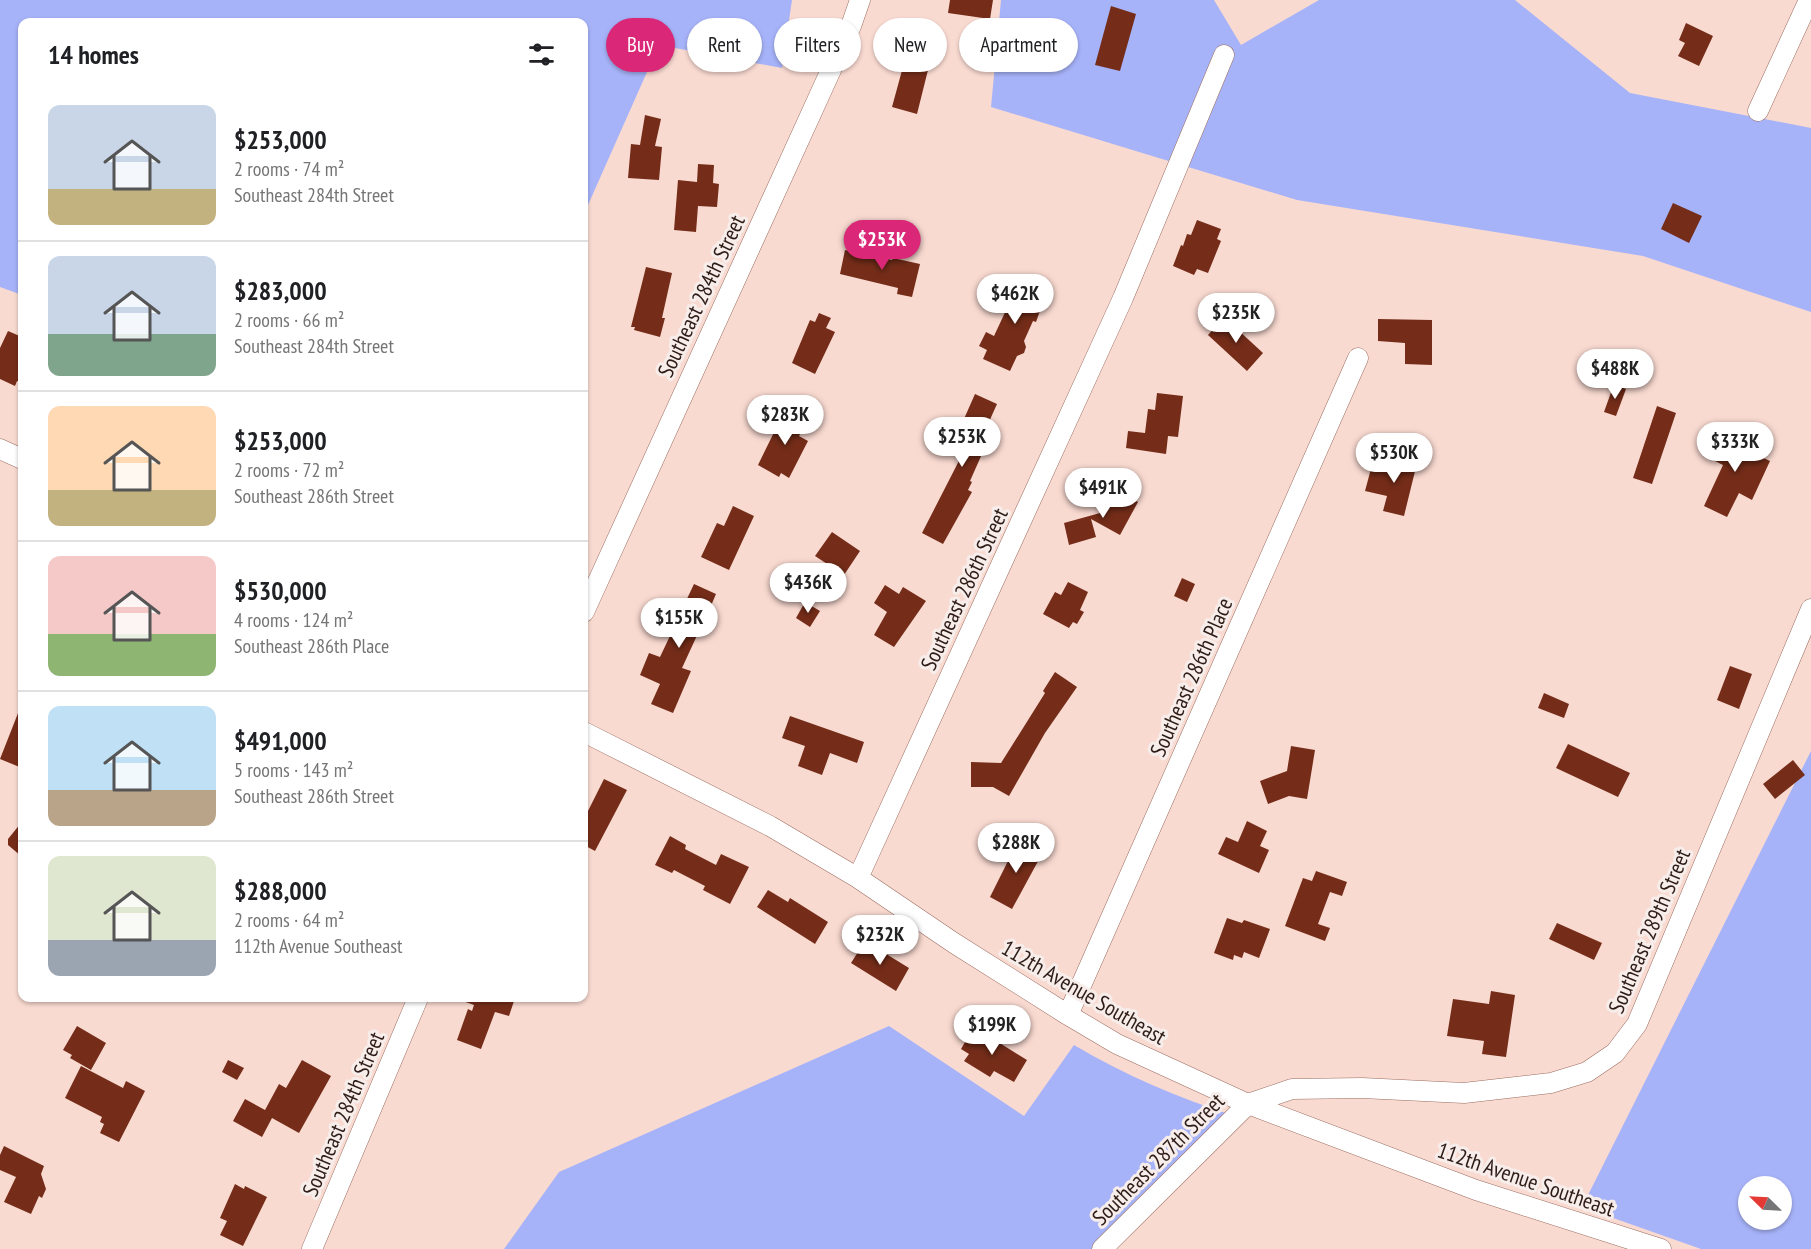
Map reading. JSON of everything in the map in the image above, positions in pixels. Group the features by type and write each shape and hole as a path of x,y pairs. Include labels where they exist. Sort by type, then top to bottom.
{"street":[{"name":"Southeast 284th Street","path":"588,603 851,26 860,0"},
{"path":"1758,111 1809,0"},
{"name":"Southeast 286th Street","path":"858,878 1124,298 1224,55"},
{"name":"Southeast 286th Place","path":"1068,1015 1359,358"},
{"path":"0,449 18,457"},
{"name":"Southeast 289th Street","path":"1248,1104 1292,1089 1362,1088 1464,1093 1551,1083 1587,1072 1615,1053 1637,1024 1811,609"},
{"name":"112th Avenue Southeast","path":"588,734 770,826 858,878 954,943 1117,1044 1248,1104 1476,1190 1661,1249"},
{"name":"Southeast 284th Street","path":"312,1249 416,1002"},
{"name":"Southeast 287th Street","path":"1102,1249 1248,1104"}],"shaded area":[{"path":"0,0 792,0 789,18 774,18 774,67 762,64 762,18 687,18 687,50 675,48 675,18 606,18 606,72 647,72 588,205 588,18 18,18 18,294 0,287"},
{"path":"1001,0 1214,0 1241,45 1319,0 1515,0 1630,93 1811,128 1811,312 1643,256 1297,200 991,107 994,72 1078,72 1078,18 999,18"},
{"path":"1811,751 1811,1249 1701,1249 1582,1207"},
{"path":"889,1026 1024,1116 1074,1045 1152,1085 1235,1116 1096,1249 504,1249 559,1172"}],"building":[{"path":"950,0 993,0 990,18 948,13"},
{"path":"1111,6 1136,14 1120,71 1095,65"},
{"path":"1686,23 1713,36 1699,66 1678,56 1685,43 1679,40"},
{"path":"902,72 928,72 917,114 892,107"},
{"path":"645,115 661,119 655,146 662,147 659,180 628,178 631,144 640,145"},
{"path":"698,164 714,165 713,183 719,184 717,207 698,206 696,232 674,230 678,180 697,182"},
{"path":"1673,203 1702,216 1689,243 1661,229"},
{"path":"1197,220 1221,229 1217,239 1221,241 1208,273 1197,269 1194,275 1173,266 1181,245 1183,246 1187,234 1191,235"},
{"path":"845,250 920,264 912,297 897,294 898,288 840,274"},
{"path":"646,267 672,273 660,337 634,330 635,327 631,327"},
{"path":"1022,276 1048,288 1036,322 1033,321 1024,341 1026,347 1024,353 1017,356 1010,371 983,359 987,350 979,346 986,332 994,336"},
{"path":"819,313 831,318 826,328 835,332 815,374 792,363 810,320 815,322"},
{"path":"1224,317 1263,353 1247,371 1208,335"},
{"path":"1378,319 1432,320 1432,365 1405,364 1405,343 1378,341"},
{"path":"8,331 18,335 18,381 15,386 0,379 0,348"},
{"path":"1614,384 1626,389 1616,416 1604,412"},
{"path":"1157,393 1183,396 1178,437 1168,436 1166,454 1126,448 1128,431 1145,433 1148,409 1155,410"},
{"path":"975,394 997,404 988,424 994,427 970,481 972,482 968,490 972,492 943,544 922,533 964,451 952,446"},
{"path":"1657,406 1676,413 1652,484 1633,478"},
{"path":"785,410 807,421 799,436 808,441 789,478 781,473 779,477 758,465"},
{"path":"1724,430 1755,444 1751,452 1770,461 1752,500 1739,493 1727,517 1704,506 1723,465 1711,459"},
{"path":"1397,454 1418,459 1404,516 1383,511 1387,496 1365,491 1372,465 1393,470"},
{"path":"1113,489 1138,502 1120,535 1091,519 1096,537 1069,545 1064,523 1100,513"},
{"path":"733,506 754,516 729,570 701,557 717,523 724,526"},
{"path":"832,532 860,551 844,575 815,556"},
{"path":"1182,578 1195,584 1187,602 1174,596"},
{"path":"1068,582 1088,592 1080,610 1084,612 1077,624 1073,622 1069,628 1043,614 1055,592 1061,595"},
{"path":"694,584 716,594 707,615 711,624 700,629 682,668 691,671 673,713 651,704 660,684 640,675 649,653 660,657 678,619 672,616 679,600 685,603"},
{"path":"885,585 899,594 903,587 926,601 894,647 874,635 887,612 874,603"},
{"path":"805,602 820,611 810,627 796,618"},
{"path":"1730,666 1752,674 1739,709 1717,700"},
{"path":"1055,672 1077,687 1045,733 1009,796 993,787 971,787 971,762 1001,763 1045,693 1043,691"},
{"path":"1544,693 1569,704 1564,718 1538,708"},
{"path":"18,713 18,766 0,759"},
{"path":"790,716 864,742 857,763 830,753 822,775 798,766 805,746 782,738"},
{"path":"1568,744 1630,773 1618,797 1556,768"},
{"path":"1291,746 1315,750 1307,799 1289,796 1268,804 1260,781 1287,771"},
{"path":"1793,760 1805,775 1775,799 1763,784"},
{"path":"604,779 627,790 595,851 588,847 588,811"},
{"path":"1247,821 1267,831 1260,846 1269,850 1259,873 1218,854 1226,837 1238,842"},
{"path":"18,827 18,853 8,845 8,839"},
{"path":"670,836 686,845 685,849 716,865 721,854 749,867 730,904 703,890 705,886 674,870 672,873 655,865"},
{"path":"1019,839 1043,852 1012,909 990,897"},
{"path":"1316,871 1347,882 1342,896 1330,892 1318,924 1330,928 1325,941 1285,926 1303,878 1312,881"},
{"path":"768,890 788,902 790,898 828,922 815,944 757,907"},
{"path":"1227,918 1242,923 1244,920 1270,929 1259,958 1244,952 1242,958 1234,955 1233,960 1214,953"},
{"path":"1557,923 1602,943 1594,960 1549,939"},
{"path":"865,941 909,968 896,991 851,963"},
{"path":"1491,991 1515,995 1506,1057 1482,1054 1484,1041 1447,1036 1453,999 1489,1004"},
{"path":"466,1002 514,1002 509,1016 495,1012 481,1049 457,1040 468,1009 472,1011 474,1005"},
{"path":"77,1026 106,1043 91,1070 70,1058 72,1055 63,1050"},
{"path":"974,1027 1027,1060 1014,1082 994,1071 990,1077 964,1061 969,1054 961,1049"},
{"path":"228,1060 244,1068 237,1080 222,1072"},
{"path":"302,1060 331,1076 299,1133 272,1118 262,1137 233,1121 245,1099 265,1110 279,1084 286,1088"},
{"path":"81,1066 123,1088 126,1081 145,1091 119,1142 100,1133 104,1124 100,1122 102,1117 65,1098"},
{"path":"4,1146 44,1166 41,1174 46,1189 42,1198 39,1196 31,1214 4,1202 16,1177 0,1170 0,1155"},
{"path":"235,1184 244,1189 245,1186 267,1197 243,1246 220,1235 227,1221 220,1218"}]}
